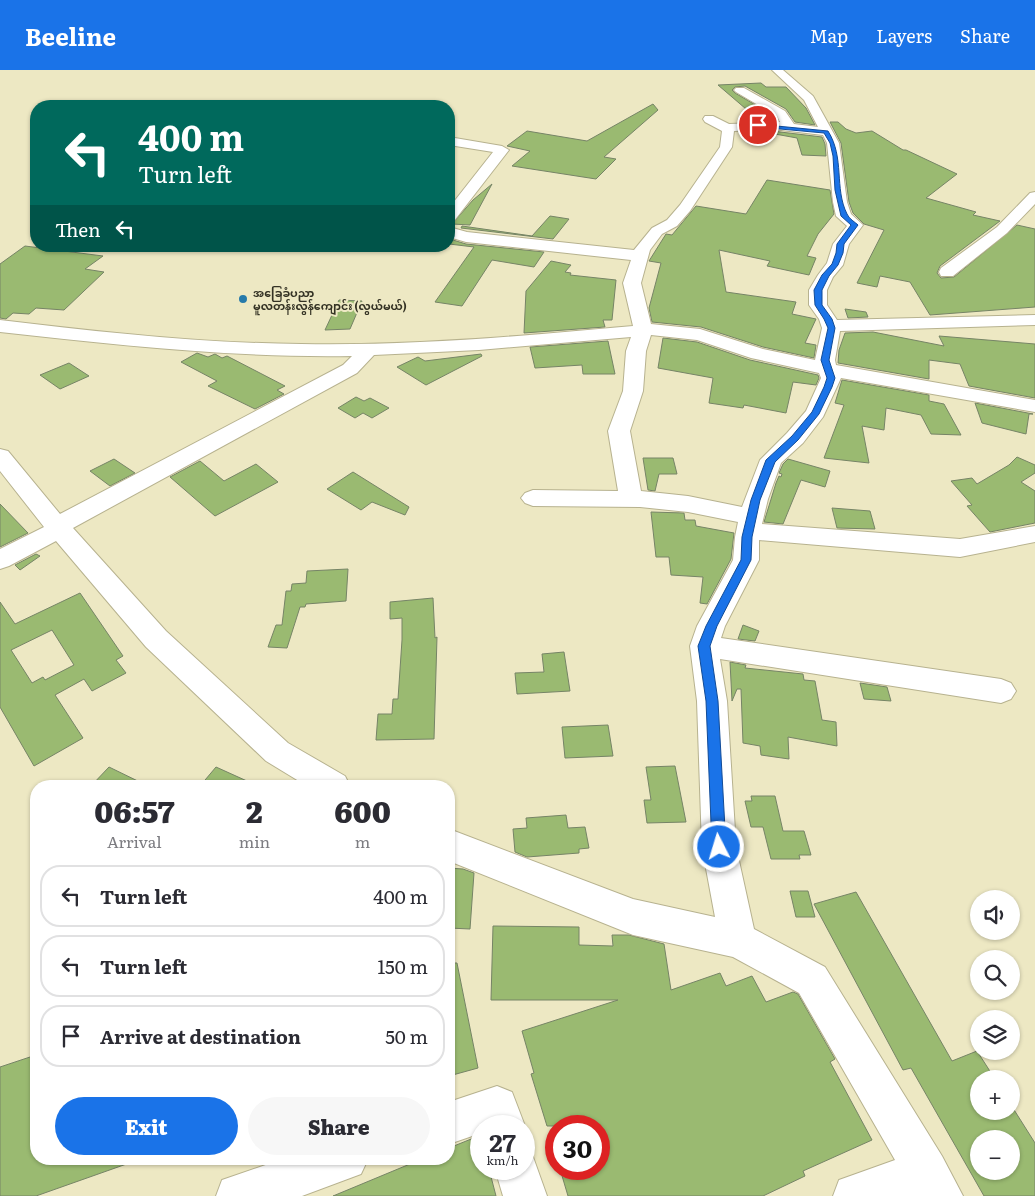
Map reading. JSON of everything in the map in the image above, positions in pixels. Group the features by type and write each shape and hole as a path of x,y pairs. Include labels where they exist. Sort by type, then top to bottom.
{"street":[{"path":"738,940 719,847 712,701 704,646 712,626 746,560 750,524 756,500 771,460 795,438 816,413 831,378 825,360 831,326 818,305 818,290 826,275 835,265 840,253 840,244 855,225 844,216 838,190 836,156 833,143 809,98 777,70"},
{"path":"740,90 781,114 790,128"},
{"path":"709,120 726,128 758,125 826,132"},
{"path":"631,499 619,431 633,391 636,351 643,330 632,283 642,249 657,232 672,223 726,147 728,131 726,128"},
{"path":"455,142 502,150 455,210"},
{"path":"947,272 1002,230 1035,196"},
{"path":"1017,213 1035,216"},
{"path":"455,233 482,239 640,256"},
{"path":"831,326 915,322 1035,320"},
{"path":"0,326 156,342 302,350 477,344 643,330 674,330 700,335 758,354 865,377 1035,406"},
{"path":"0,560 350,369 369,349"},
{"path":"0,456 58,527 156,639 277,752 324,780"},
{"path":"533,498 631,499 688,504 750,524 880,543 960,548 1029,532"},
{"path":"704,646 1001,691"},
{"path":"455,848 633,916 738,940 812,980 934,1184 855,1196"},
{"path":"474,1115 498,1107 501,1115"},
{"path":"455,1121 470,1116"},
{"path":"238,1196 328,1165"},
{"path":"520,1180 525,1196"}],"building":[{"path":"761,83 766,87 786,87 806,108 815,125 795,122 786,109 745,86 735,87 732,90 735,93 776,117 777,120 760,121 718,85"},
{"path":"653,104 658,110 604,157 616,159 596,179 512,166 530,151 507,146 527,131 587,141"},
{"path":"830,122 838,122 846,129 856,133 872,131 903,150 957,174 926,198 976,212 973,215 1000,221 940,266 937,273 941,278 954,277 1017,225 1035,229 1035,307 930,315 910,282 880,276 877,287 857,283 884,230 864,224 853,213 849,202 841,143"},
{"path":"772,131 822,137 826,156 802,155 797,138 775,134"},
{"path":"767,180 830,190 834,214 818,234 807,256 816,258 809,275 767,266 770,261 719,250 726,292 796,302 792,314 816,319 805,343 816,345 814,358 763,347 701,327 652,322 649,308 661,263 649,261 666,234 672,235 696,206 746,214"},
{"path":"492,184 470,225 455,224 455,221 473,200"},
{"path":"550,216 569,219 553,239 461,228 462,226 532,236"},
{"path":"455,241 466,244 544,252 534,267 492,260 462,306 435,302 474,247 455,245"},
{"path":"25,246 30,247 30,252 72,252 103,256 85,269 104,272 64,310 36,308 29,314 13,313 6,319 0,318 0,264"},
{"path":"551,261 571,265 565,272 571,273 570,275 616,280 612,320 603,320 605,327 524,333 526,291"},
{"path":"339,300 362,301 350,329 325,330"},
{"path":"845,309 866,312 868,317 848,318"},
{"path":"873,332 944,346 939,336 1035,344 1035,398 969,386 960,364 929,360 929,379 838,363 839,350 845,333"},
{"path":"663,338 697,342 750,360 818,375 819,378 816,385 793,382 786,413 744,405 743,408 709,403 713,378 658,368"},
{"path":"608,341 615,374 583,374 582,365 535,368 530,347"},
{"path":"197,353 208,357 215,354 222,358 227,356 285,386 277,390 284,394 255,409 208,386 217,381 181,362"},
{"path":"481,354 482,356 426,385 397,367 418,357 425,361"},
{"path":"69,363 89,376 60,389 40,375"},
{"path":"842,380 929,395 929,401 944,404 961,435 931,434 921,415 886,408 884,430 862,426 869,463 824,458 844,405 835,403"},
{"path":"356,397 364,401 370,398 389,408 372,418 363,413 355,418 338,408"},
{"path":"975,403 1033,414 1029,414 1026,434 982,423"},
{"path":"1017,457 1035,465 1035,473 1021,482 1035,491 1035,523 990,532 967,506 972,505 951,481 972,478 977,484 1009,465"},
{"path":"643,458 673,458 677,474 659,474 655,491 648,490"},
{"path":"114,459 135,473 110,486 90,471"},
{"path":"788,459 830,471 825,487 801,480 783,524 764,522 776,483 782,474 779,473 783,464"},
{"path":"200,461 224,481 256,464 278,482 215,516 170,477"},
{"path":"353,472 409,507 405,515 372,502 361,510 327,489"},
{"path":"0,504 28,533 0,547"},
{"path":"832,508 870,511 875,529 837,528"},
{"path":"651,512 684,513 685,520 695,520 696,526 734,533 731,559 707,604 700,603 703,577 671,575 669,557 656,557"},
{"path":"36,554 40,556 20,570 15,565"},
{"path":"348,569 346,601 306,604 305,607 300,607 287,648 268,647 276,625 282,625 286,591 291,591 292,584 306,583 307,571"},
{"path":"80,593 123,656 116,660 126,673 92,691 84,679 55,695 83,738 34,766 0,707 0,602 15,624","holes":["52,630 74,665 45,680 43,677 32,683 11,650"]},
{"path":"433,598 435,638 437,637 434,739 376,740 378,714 392,714 393,699 398,699 402,618 390,619 390,602"},
{"path":"743,625 759,631 755,641 738,639"},
{"path":"564,652 570,691 517,694 515,673 544,672 542,654"},
{"path":"730,662 746,665 745,668 803,674 804,680 815,681 822,720 836,722 837,746 788,737 789,759 761,755 760,746 743,743 741,689 737,689 732,701"},
{"path":"860,683 887,687 891,701 864,699"},
{"path":"608,725 613,756 565,758 562,727"},
{"path":"675,766 686,822 647,823 644,800 651,800 646,767"},
{"path":"109,767 136,780 97,780"},
{"path":"216,767 245,780 205,780"},
{"path":"751,796 775,796 783,831 804,831 811,855 799,855 800,859 771,859 763,827 751,827 745,801 752,801"},
{"path":"566,815 568,828 585,827 589,848 579,849 579,853 527,857 515,852 513,829 527,828 526,818"},
{"path":"455,868 474,873 470,929 455,928"},
{"path":"790,891 808,891 815,917 796,917"},
{"path":"856,892 952,1061 970,1054 970,1060 983,1060 989,1070 970,1070 970,1120 1020,1119 1035,1143 1035,1196 984,1196 975,1180 1020,1180 1020,1130 970,1130 970,1171 911,1068 903,1070 814,904"},
{"path":"493,926 579,927 579,945 613,946 612,935 629,935 664,944 671,990 720,973 726,986 752,976 766,1002 793,992 798,994 835,1059 830,1062 872,1140 803,1171 805,1176 763,1196 568,1196 563,1180 610,1180 610,1115 545,1115 545,1120 531,1074 534,1073 522,1031 618,1000 491,1000"},
{"path":"455,963 457,963 478,1068 455,1074"},
{"path":"30,1057 30,1165 124,1165 36,1196 0,1196 0,1067"},
{"path":"470,1139 470,1180 492,1180 496,1196 333,1196 408,1165 455,1165 455,1146"}],"place":[{"name":"အခြေခံပညာ မူလတန်းလွန်ကျောင်း (လွယ်မယ်)","path":"243,299"}],"route":[{"path":"719,847 715,795 712,701 704,646 712,626 746,560 747,537 756,500 771,460 795,438 816,413 828,387 831,378 825,360 831,328 828,319 818,305 818,290 826,275 835,265 840,253 840,244 855,225 844,216 838,190 836,156 833,143 826,132 773,125 758,125"}]}
